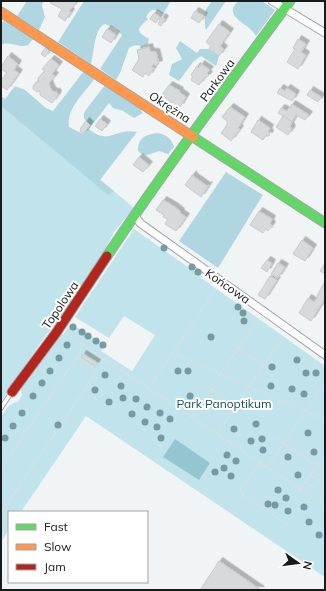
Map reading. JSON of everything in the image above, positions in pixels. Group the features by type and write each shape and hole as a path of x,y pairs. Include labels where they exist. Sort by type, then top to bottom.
{"street":[{"path":"272,1 325,33"},
{"name":"Parkowa","path":"136,213 290,1"},
{"name":"Okrężna","path":"1,12 325,223"},
{"name":"Topolowa","path":"12,392 59,328 136,213"},
{"name":"Końcowa","path":"136,213 136,218 140,223 325,355"}],"lane":[{"name":"Topolowa","path":"1,408 12,392"}],"path":[{"path":"148,388 215,290"},
{"path":"191,417 257,320"},
{"path":"59,328 325,506"},
{"path":"217,434 282,338"},
{"path":"1,469 85,345"},
{"path":"238,348 264,365"},
{"path":"172,353 325,420"},
{"path":"77,357 97,371"},
{"path":"1,513 105,359"},
{"path":"267,468 325,382"},
{"path":"210,388 236,406"},
{"path":"267,432 325,471"},
{"path":"300,490 325,454"},
{"path":"260,462 240,492 289,526"},
{"path":"313,471 325,480"},
{"path":"310,475 325,485"},
{"path":"306,482 323,493"},
{"path":"318,501 325,490"}],"green space":[{"path":"1,96 134,208 114,232 103,254 1,402"},
{"name":"Park Panoptikum","path":"134,229 325,366 325,577 86,416 22,511 8,511 8,532 1,542 1,417 10,405 18,402 22,395 21,387 58,332 63,335 71,324 105,344 101,351 132,371 155,335 124,316 109,338 75,317"}],"shaded area":[{"path":"27,1 43,1 42,6 45,17 39,30 17,16"},
{"path":"84,1 171,1 163,14 153,10 148,14 146,17 148,19 139,30 149,39 148,44 129,48 116,80 100,69 122,35 115,28 105,24 101,26 95,42 91,64 58,42"},
{"path":"212,1 226,1 206,30 206,9"},
{"path":"239,1 262,1 275,10 256,36 238,20 233,13 235,5"},
{"path":"4,21 33,39 28,45 24,46 10,44 1,45 1,24"},
{"path":"180,41 197,53 200,49 209,49 219,56 216,66 201,56 193,62 179,81 169,75 172,64 182,59 176,48"},
{"path":"84,71 95,78 73,107 70,113 69,127 83,134 90,125 84,119 85,111 105,85 141,108 143,113 134,118 123,111 113,108 109,103 89,129 102,136 130,131 137,132 100,180 114,191 108,195 1,106 1,96 5,99 15,86 25,90 46,108 53,111"},
{"path":"158,133 168,137 173,144 174,147 168,154 159,151 146,155 138,151 141,140 150,134"},
{"path":"226,172 263,195 218,268 179,241"},
{"path":"175,439 210,463 199,480 163,457"}],"building":[{"path":"52,1 76,1 76,3 69,11 71,12 65,21 58,16 62,9 50,3"},
{"path":"195,11 204,16 199,23 191,18"},
{"path":"154,13 160,17 156,23 150,19"},
{"path":"162,17 165,19 161,26 158,24"},
{"path":"219,24 230,32 220,46 224,49 219,56 209,49 211,46 206,42"},
{"path":"107,29 116,35 111,43 102,37"},
{"path":"298,39 306,44 301,52 306,55 298,69 287,62 295,49 293,48"},
{"path":"149,47 150,51 156,52 159,64 153,64 152,67 154,68 149,76 145,73 143,77 132,70 139,59 137,50"},
{"path":"45,48 49,51 45,57 41,54"},
{"path":"8,56 18,64 14,70 19,73 7,90 1,86 1,80 7,73 1,69 1,67"},
{"path":"51,59 59,65 52,74 55,76 49,83 51,89 54,92 57,92 58,95 52,103 40,95 40,91 37,92 33,89 36,82 39,82 38,78 45,71 42,69"},
{"path":"201,64 210,70 207,73 209,75 206,78 205,77 199,85 191,80 193,76 191,75 197,66 199,68"},
{"path":"169,85 180,91 179,92 186,97 180,107 162,95"},
{"path":"280,88 285,91 287,88 296,94 292,101 277,93"},
{"path":"310,90 321,97 318,102 307,95"},
{"path":"292,104 309,115 305,120 296,115 292,122 278,113 281,108 287,111"},
{"path":"230,107 245,117 238,128 240,129 231,141 221,133 227,125 227,121 222,117"},
{"path":"283,116 292,122 290,126 292,129 288,135 276,127"},
{"path":"100,119 107,124 102,131 95,126"},
{"path":"258,120 270,128 268,132 270,133 269,136 266,135 263,140 251,132"},
{"path":"86,121 90,125 83,134 80,129"},
{"path":"139,157 149,165 143,172 133,165"},
{"path":"193,174 193,176 207,186 209,185 201,197 185,185"},
{"path":"163,200 175,207 186,217 176,231 165,224 168,219 163,217 164,215 156,210"},
{"path":"259,211 272,219 270,223 272,225 268,231 266,229 263,233 250,225"},
{"path":"302,240 313,248 305,261 293,254"},
{"path":"267,260 272,263 267,272 261,268"},
{"path":"278,263 285,267 278,278 271,274"},
{"path":"325,263 325,274 320,271"},
{"path":"270,276 277,280 265,299 258,295"},
{"path":"324,283 325,298 311,321 299,313 308,298 314,302 318,297 317,296"},
{"path":"83,354 97,363 95,366 81,357"},
{"path":"219,561 261,590 200,590"}],"traffic: fast":[{"path":"107,256 174,159 290,1"},
{"path":"193,137 325,223"}],"traffic: slow":[{"path":"1,12 193,137"}],"traffic: jam":[{"path":"12,392 56,333 107,256"}]}
